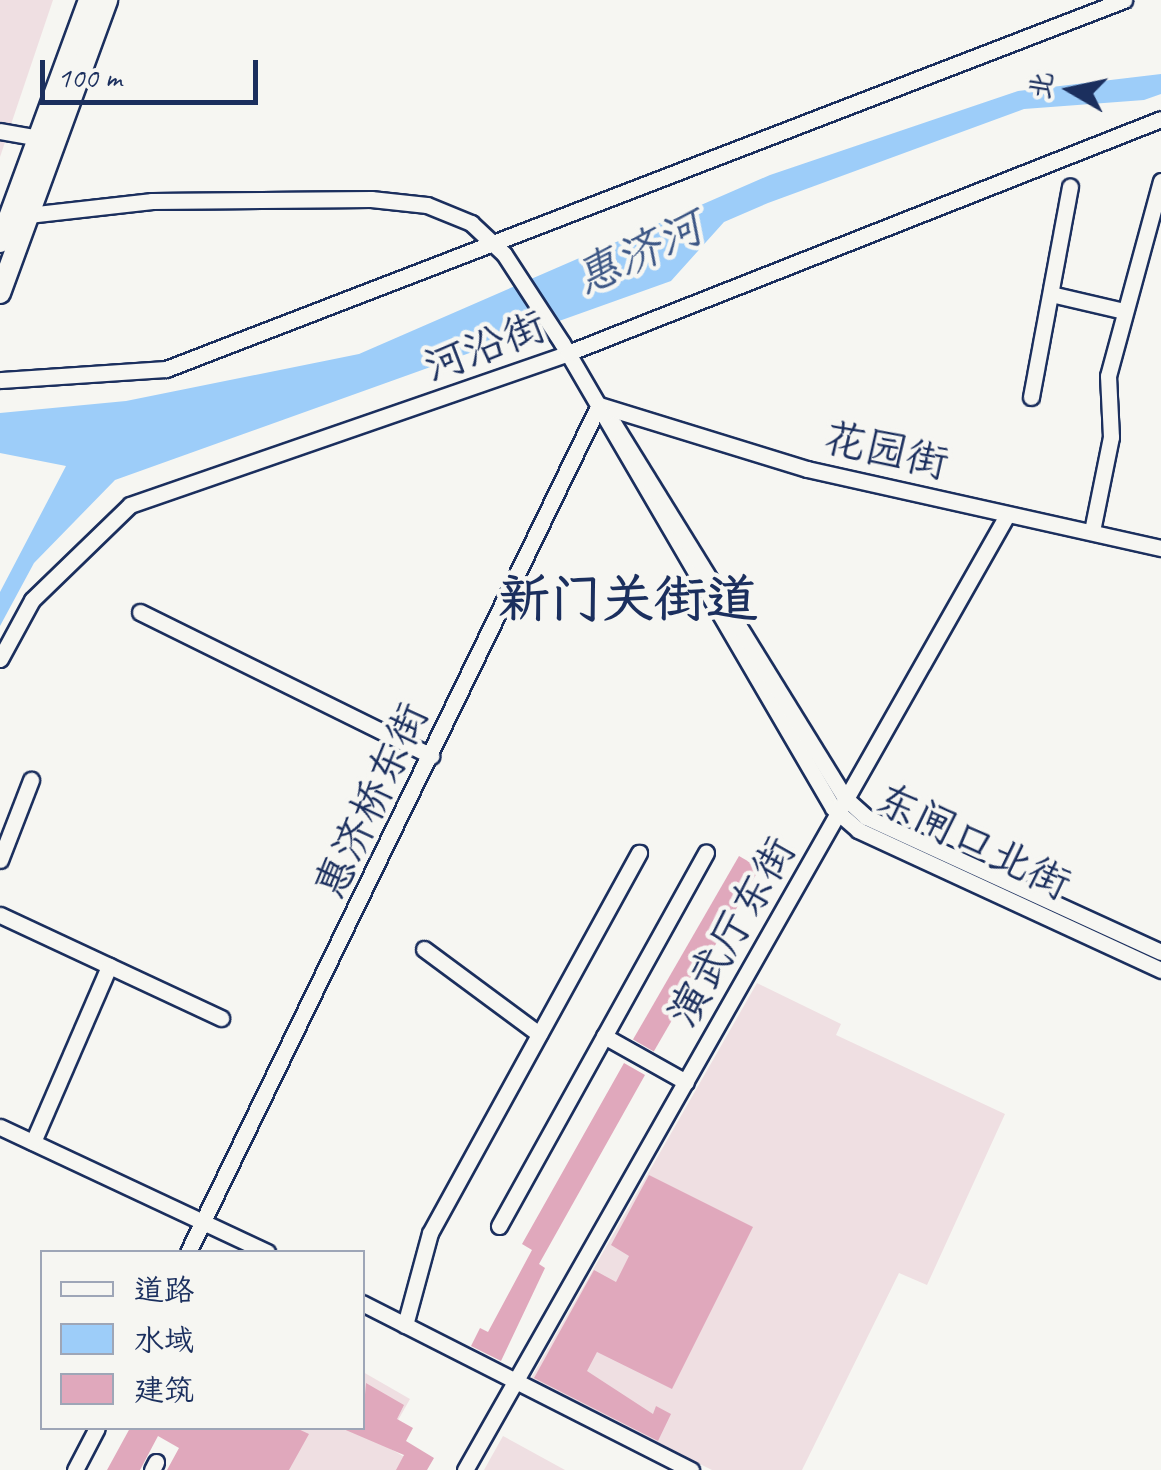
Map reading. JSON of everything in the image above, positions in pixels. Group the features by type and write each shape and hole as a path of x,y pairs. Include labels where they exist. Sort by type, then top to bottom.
{"main road":[{"path":"0,293 12,216 88,0"},
{"path":"0,242 107,0"}],"street":[{"path":"0,380 166,369 497,247 1124,0"},
{"name":"河沿街","path":"0,659 32,600 130,505 565,348 1161,119"},
{"path":"0,130 38,138"},
{"path":"1092,530 1124,311 1161,181"},
{"path":"1032,397 1055,295 1070,187"},
{"name":"东闸口北街","path":"12,216 152,202 371,199 442,208 497,247 517,271 599,405 640,456 844,808 1161,970"},
{"path":"1055,295 1124,311"},
{"name":"花园街","path":"599,405 808,470 1161,548"},
{"name":"惠济桥东街","path":"189,1250 599,405"},
{"name":"演武厅东街","path":"465,1470 1007,515"},
{"path":"140,612 431,756"},
{"path":"0,860 31,780"},
{"name":"东闸口北街","path":"844,808 1161,952"},
{"path":"500,1226 706,852"},
{"path":"405,1325 430,1233 640,853"},
{"path":"0,915 221,1018"},
{"path":"424,949 539,1034"},
{"path":"33,1142 109,966"},
{"path":"604,1036 686,1082"},
{"path":"0,1127 262,1250"},
{"path":"365,1305 691,1470"},
{"path":"76,1470 96,1430"}],"shaded area":[{"path":"0,0 53,0 0,157"},
{"path":"757,983 841,1024 836,1035 1005,1114 927,1285 899,1273 802,1470 712,1470 530,1380"},
{"path":"365,1373 410,1399 384,1445 427,1470 231,1470 254,1430 365,1430"},
{"path":"503,1436 565,1470 484,1470"}],"water":[{"name":"惠济河","path":"1161,74 1161,94 1144,100 1024,109 768,203 724,222 671,281 115,480 34,563 0,626 0,592 66,466 0,453 0,413 126,401 359,354 770,175 1018,91"}],"building":[{"path":"739,856 760,868 654,1052 633,1040"},
{"path":"624,1063 645,1075 539,1264 545,1268 501,1361 471,1346 480,1328 488,1332 532,1250 522,1244"},
{"path":"649,1175 753,1227 672,1389 597,1352 587,1371 653,1414 656,1406 671,1414 658,1441 534,1378 594,1270 616,1282 629,1256 611,1245"},
{"path":"366,1383 404,1405 397,1419 413,1428 406,1441 434,1458 427,1470 396,1470 404,1455 346,1430 365,1430"},
{"path":"129,1430 300,1430 309,1434 289,1470 167,1470 179,1448 158,1436 140,1470 107,1470"}],"district":[{"name":"新门关街道","path":"628,600"}]}
